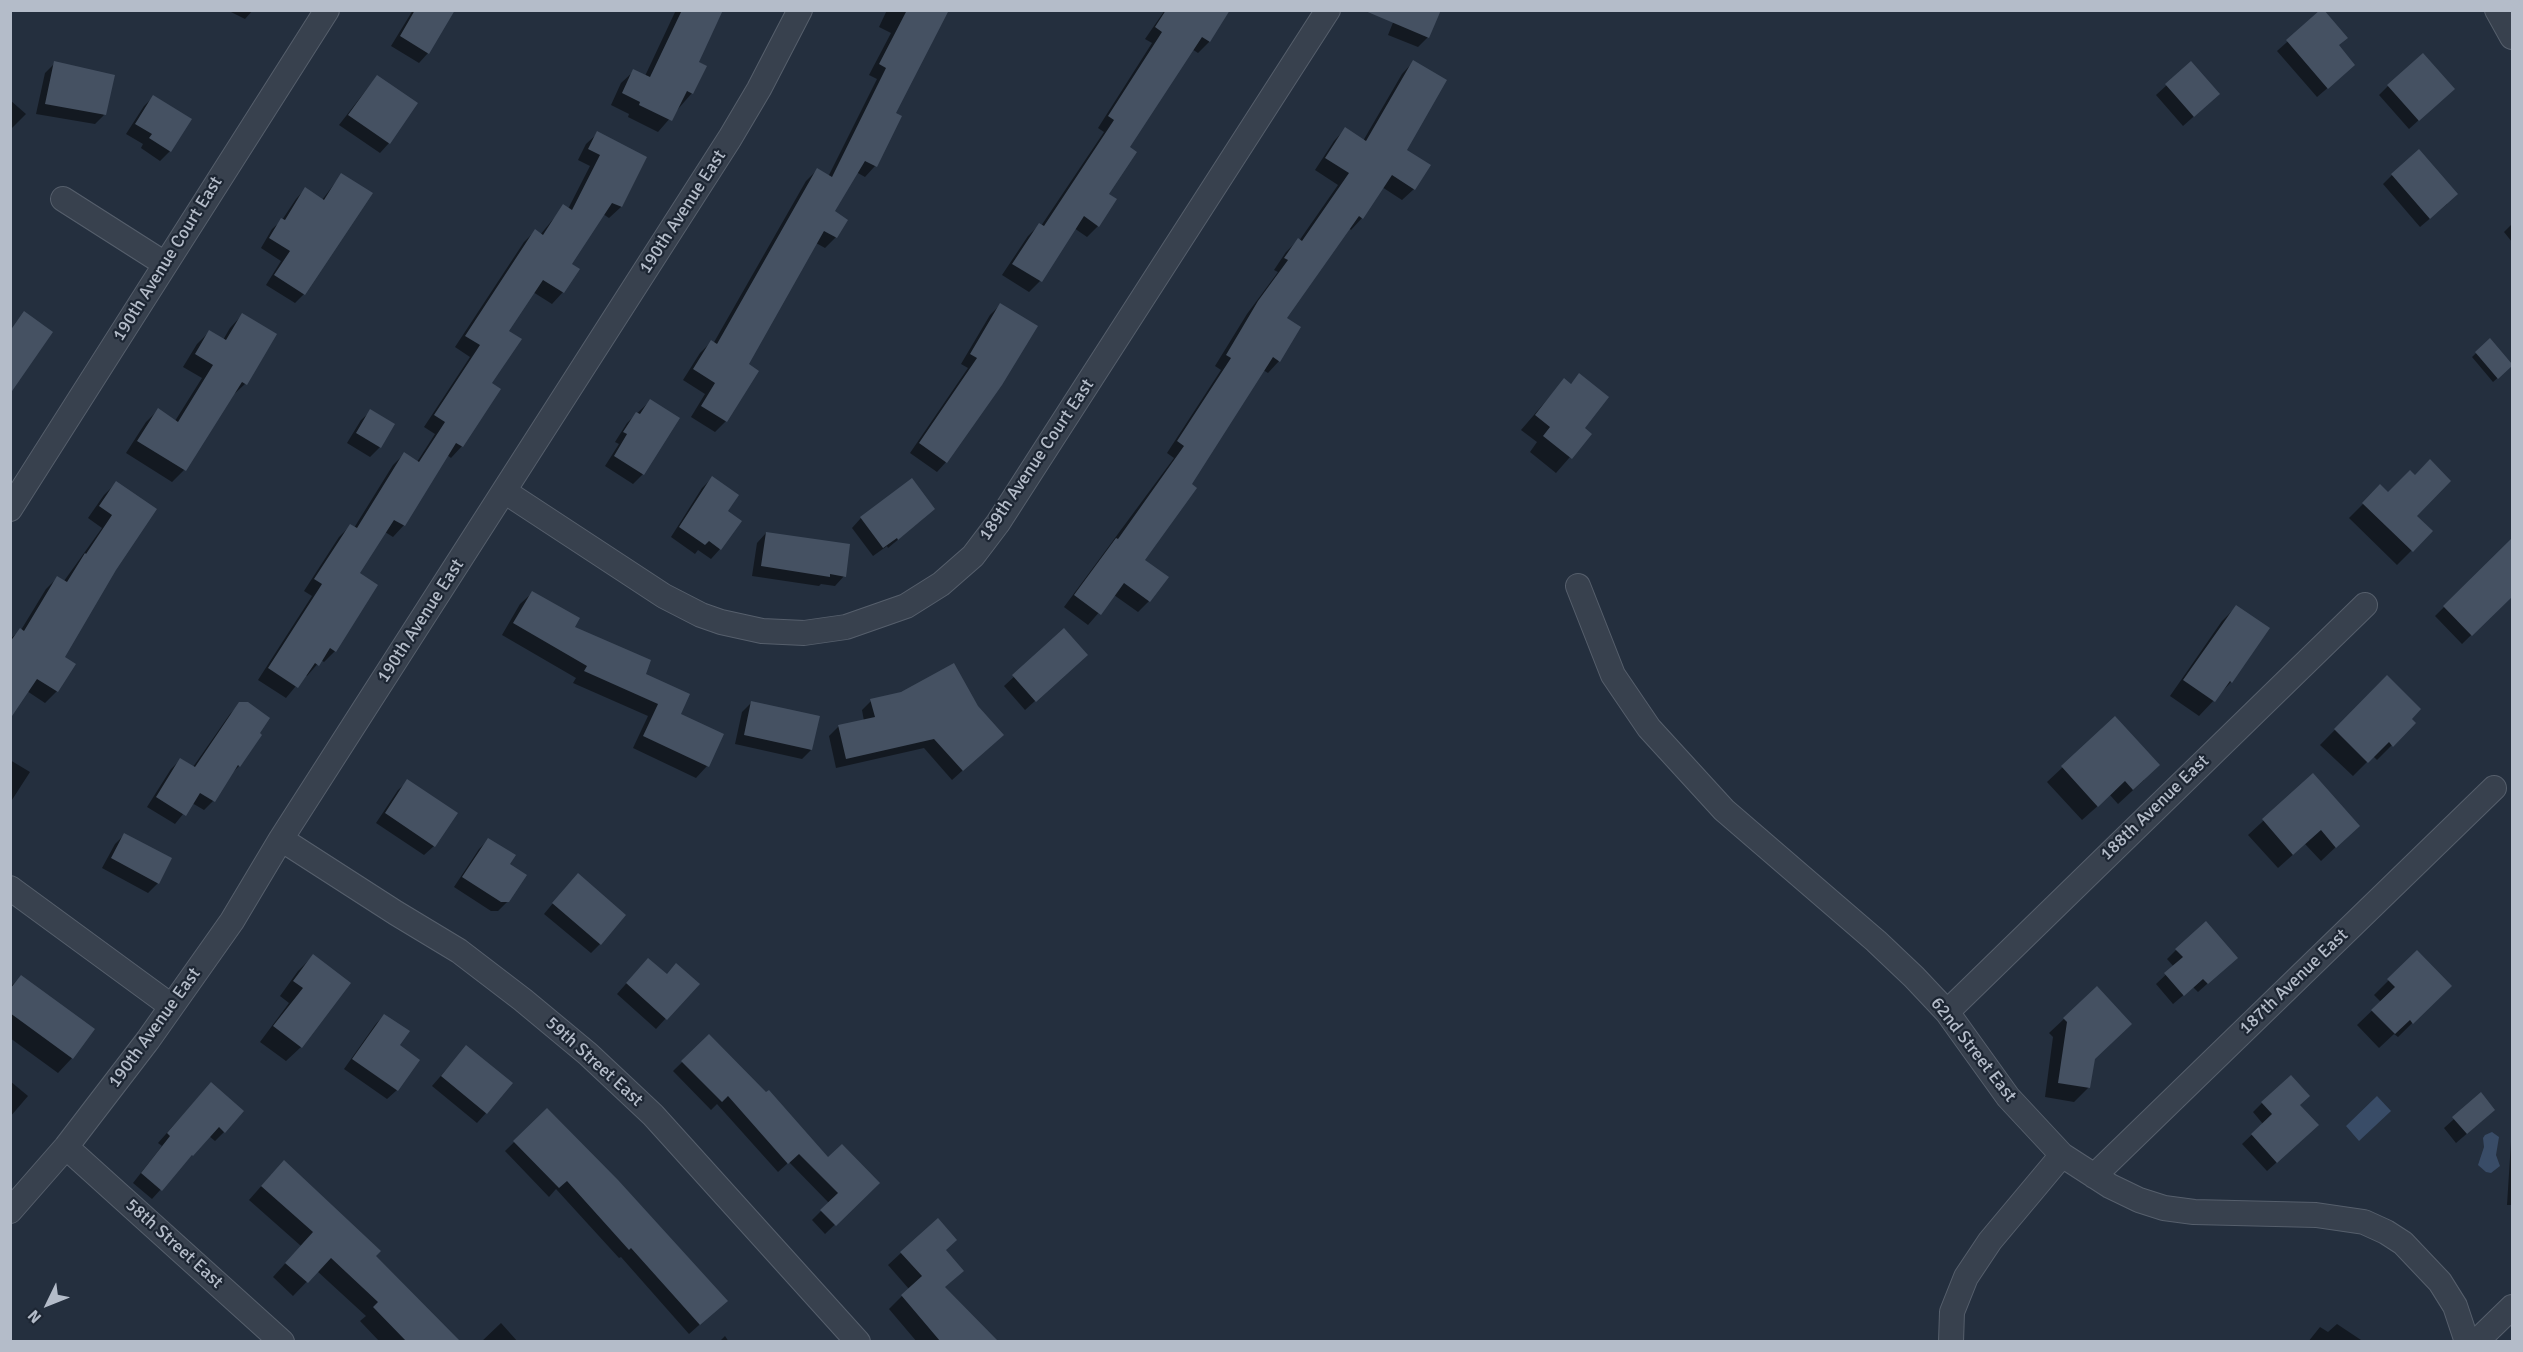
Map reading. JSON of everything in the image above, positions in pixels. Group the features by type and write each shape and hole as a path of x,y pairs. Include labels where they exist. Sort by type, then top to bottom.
{"street":[{"name":"190th Avenue Court East","path":"10,509 327,10"},
{"name":"190th Avenue East","path":"10,1211 66,1147 232,921 281,839 730,138 759,89 800,10"},
{"name":"189th Avenue Court East","path":"504,491 664,596 701,615 721,622 762,631 804,633 846,627 906,606 941,584 965,563 999,523 1328,10"},
{"path":"2497,10 2512,37"},
{"path":"63,199 165,264"},
{"name":"62nd Street East","path":"1578,586 1613,675 1649,728 1724,810 1876,941 1947,1012 2008,1097 2062,1155 2094,1176 2139,1200 2164,1208 2194,1212 2316,1215 2364,1222 2403,1243 2426,1264 2455,1306 2467,1341"},
{"name":"188th Avenue East","path":"1947,1012 2365,605"},
{"name":"187th Avenue East","path":"2094,1176 2494,789"},
{"name":"59th Street East","path":"281,839 459,951 588,1054 653,1115 858,1341"},
{"path":"10,888 171,1006"},
{"name":"58th Street East","path":"66,1147 282,1341"},
{"path":"1951,1341 1952,1312 1966,1277 1990,1241 2062,1155"},
{"path":"2476,1341 2512,1307"}],"water":[{"path":"2377,1096 2391,1111 2359,1141 2346,1126"},
{"path":"2492,1132 2499,1137 2496,1155 2500,1166 2491,1173 2478,1165 2484,1147 2483,1138"}],"building":[{"path":"415,10 455,10 429,54 400,36"},
{"path":"682,10 723,10 699,62 707,66 693,94 687,91 672,121 639,105 640,102 622,93 633,69 650,77"},
{"path":"907,10 949,10 896,113 902,116 877,167 865,161 835,211 848,220 837,238 824,231 749,364 759,371 727,422 701,406 715,383 693,369 711,340 717,344 817,168 832,177 886,68 879,64"},
{"path":"1166,10 1230,10 1210,42 1202,37 1130,147 1137,152 1109,194 1117,199 1099,227 1084,216 1042,282 1012,264 1039,223 1044,226 1114,120 1108,116 1162,32 1155,27"},
{"path":"1363,10 1441,10 1429,38"},
{"path":"2320,10 2324,10 2348,38 2339,45 2355,65 2328,89 2286,40"},
{"path":"2423,53 2455,89 2419,121 2387,85"},
{"path":"1413,60 1447,80 1407,150 1431,165 1415,190 1392,175 1363,219 1359,216 1287,318 1301,327 1280,362 1273,357 1192,484 1197,488 1145,560 1169,577 1150,602 1124,583 1101,615 1074,595 1116,538 1118,539 1184,446 1177,441 1231,358 1226,355 1258,301 1288,260 1284,258 1298,238 1302,241 1349,173 1325,158 1345,127 1366,141"},
{"path":"54,61 115,75 106,115 45,104"},
{"path":"2191,61 2220,94 2194,117 2165,84"},
{"path":"377,75 418,103 390,144 348,115"},
{"path":"153,95 192,119 171,152 149,138 152,134 135,124"},
{"path":"597,131 647,157 622,207 612,203 572,264 580,269 564,293 543,280 509,331 522,339 492,383 501,389 463,447 456,443 405,526 394,520 360,573 378,585 336,652 330,648 319,666 315,663 298,688 268,668 322,584 314,579 350,524 357,528 404,452 419,462 445,422 434,415 480,345 465,336 535,229 543,235 563,204 572,210 600,155 588,149"},
{"path":"2419,149 2458,194 2430,219 2391,174"},
{"path":"341,173 373,193 305,295 274,275 290,251 269,238 281,218 285,220 305,187 324,200"},
{"path":"1000,303 1038,326 1002,385 947,463 919,443 977,358 970,354"},
{"path":"24,311 53,332 10,394 10,331"},
{"path":"242,313 277,334 247,385 242,382 186,471 137,441 158,408 178,422 213,365 195,354 209,330 226,340"},
{"path":"2490,338 2512,364 2498,379 2475,352"},
{"path":"1579,373 1609,397 1585,428 1592,434 1572,459 1543,436 1550,427 1535,415 1564,378 1571,384"},
{"path":"650,399 680,418 644,475 614,456 627,434 623,432 636,412 640,414"},
{"path":"370,409 395,424 381,448 356,433"},
{"path":"2430,459 2451,481 2417,516 2433,531 2413,552 2362,503 2380,484 2388,492 2410,470 2415,475"},
{"path":"712,476 739,495 728,511 742,521 721,550 709,541 705,545 679,527"},
{"path":"912,478 935,509 898,540 897,538 883,548 860,517"},
{"path":"116,481 157,509 116,570 65,657 76,664 58,692 37,679 10,719 10,642 20,628 24,631 57,576 67,582 112,515 99,506"},
{"path":"766,532 850,544 846,577 830,574 830,577 761,566"},
{"path":"2512,538 2512,597 2472,636 2443,606"},
{"path":"532,591 580,618 575,627 651,660 646,674 690,694 681,714 724,734 709,767 643,736 658,704 584,671 587,666 513,623"},
{"path":"2236,605 2270,628 2232,683 2230,681 2215,702 2183,680"},
{"path":"1064,628 1088,655 1036,702 1012,675"},
{"path":"954,663 978,706 1004,735 963,771 934,739 846,759 838,725 875,717 870,699 901,692"},
{"path":"2387,675 2421,709 2412,719 2416,723 2393,747 2389,742 2368,763 2334,729"},
{"path":"751,701 820,716 812,750 744,735"},
{"path":"239,702 248,702 270,718 260,733 262,735 240,767 238,765 215,802 200,793 186,816 156,797 180,758 195,767"},
{"path":"2115,716 2160,765 2133,790 2125,781 2098,807 2061,766"},
{"path":"2313,773 2360,826 2336,848 2321,830 2293,855 2262,819"},
{"path":"407,779 458,813 435,847 385,813"},
{"path":"124,833 172,858 159,884 111,858"},
{"path":"488,838 516,855 510,864 527,875 509,902 501,902 462,877"},
{"path":"578,873 626,915 601,945 552,903"},
{"path":"2206,921 2238,958 2208,984 2203,979 2184,996 2164,973 2183,957 2175,949"},
{"path":"2417,950 2452,986 2413,1024 2410,1020 2395,1034 2371,1010 2395,987 2387,979"},
{"path":"313,954 351,983 302,1048 273,1026 303,988 293,981"},
{"path":"648,958 667,974 676,963 700,984 667,1020 626,983"},
{"path":"21,975 95,1029 73,1059 10,1013 10,989"},
{"path":"2097,986 2132,1024 2095,1059 2090,1088 2058,1083 2067,1022 2063,1018"},
{"path":"384,1014 410,1031 400,1045 420,1060 398,1091 352,1059"},
{"path":"709,1034 766,1092 769,1090 828,1157 842,1144 880,1183 836,1226 820,1210 838,1193 799,1154 788,1164 728,1096 722,1102 681,1061"},
{"path":"466,1045 513,1083 487,1114 441,1076"},
{"path":"2291,1075 2310,1096 2300,1105 2319,1125 2277,1163 2251,1134 2272,1114 2261,1102"},
{"path":"211,1082 244,1111 225,1133 219,1127 162,1191 141,1173 170,1136 167,1133"},
{"path":"2481,1092 2495,1110 2467,1134 2452,1117"},
{"path":"547,1108 618,1180 728,1301 700,1325 567,1181 559,1188 513,1141"},
{"path":"284,1160 381,1251 376,1256 460,1341 406,1341 373,1307 378,1302 331,1258 308,1283 285,1263 313,1232 261,1186"},
{"path":"938,1218 957,1240 946,1250 964,1271 945,1287 998,1341 940,1341 901,1295 922,1276 900,1252"}]}
